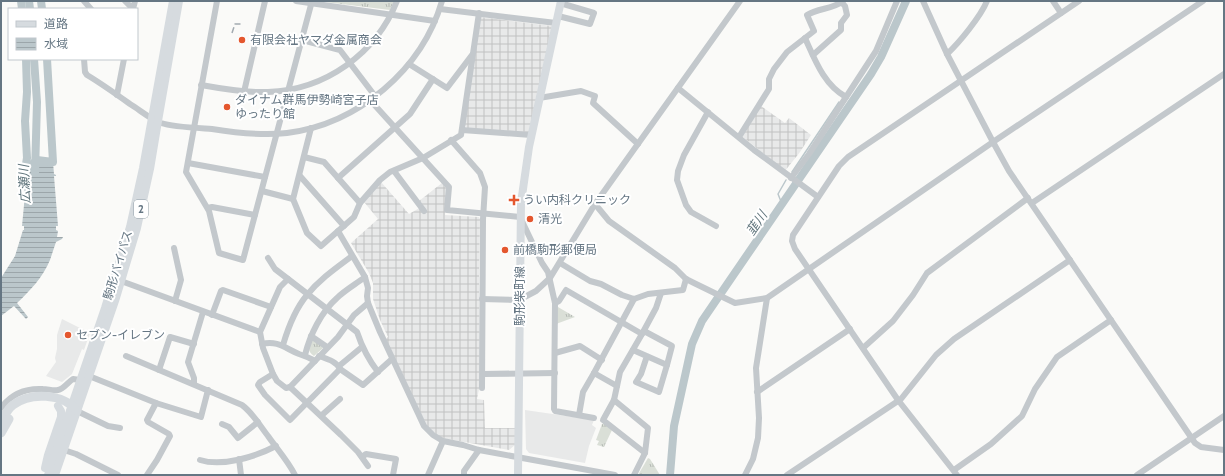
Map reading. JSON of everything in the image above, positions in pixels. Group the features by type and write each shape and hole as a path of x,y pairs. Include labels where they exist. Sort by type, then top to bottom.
{"highway":[{"path":"1,423 8,410 13,405 33,393 49,397 73,408"},
{"path":"1,433 6,422 11,416 27,403 42,401 58,406 73,408"}],"main road":[{"name":"駒形バイパス","path":"48,475 73,408 89,376 137,228 150,169 155,120 173,1"},
{"name":"駒形バイパス","path":"55,475 64,450 80,380 130,227 155,120 179,1"},
{"name":"駒形柴町線","path":"518,475 520,217 524,174 531,135 561,2"},
{"path":"44,475 49,453 61,417 61,411 58,406"}],"street":[{"path":"217,1 201,85 187,173 208,208 219,253 243,260 312,2"},
{"path":"244,92 264,1"},
{"path":"296,1 312,2 435,21"},
{"path":"201,85 244,92 269,92 288,90 314,83 328,77 350,63 378,36 392,15 397,1"},
{"path":"84,60 86,74 155,120 167,124 242,133 277,134 311,128 343,116 373,98 390,84 409,64 425,41 435,21 442,1"},
{"path":"482,299 520,300 536,291 550,278 595,204 740,1"},
{"path":"792,179 876,51 897,1"},
{"path":"923,1 947,54 1009,170 1191,438 1201,447 1224,450"},
{"path":"947,54 957,45 984,9 987,1"},
{"path":"1053,1 1061,14"},
{"path":"1079,1 848,157 839,166 818,196 794,232 792,238 795,248 809,270 864,348 898,400 955,473 991,444 1022,416 1035,389 1057,357 1111,320"},
{"path":"595,204 609,221 675,268 686,279 735,303 767,298 993,142 1203,1"},
{"path":"440,9 557,19 590,24 594,13 561,2"},
{"path":"739,138 769,89 769,79 771,74 787,52 814,31 807,15 814,10 842,2 845,6 847,14 841,23 840,30 813,55"},
{"path":"311,128 293,199 307,233 321,246 348,224 354,217 360,203 380,180 394,171 423,158 461,135 479,13"},
{"path":"805,38 823,76 839,93 846,97"},
{"path":"302,40 340,50 395,128 449,187 447,210 520,217 550,278 555,303 554,409 555,411 594,418"},
{"path":"409,64 447,88 473,53"},
{"path":"117,95 124,60"},
{"path":"864,348 893,321 913,295 927,273 1030,201 1224,74"},
{"path":"338,178 410,114 433,79"},
{"path":"678,88 792,179 818,196"},
{"path":"540,98 581,91 595,96 593,102 638,144"},
{"path":"708,112 684,155 678,171 677,180 686,205 691,212 716,226"},
{"path":"462,130 531,135"},
{"path":"451,140 482,177 485,187 483,214 482,388"},
{"path":"304,157 324,162 360,203"},
{"path":"188,163 265,177"},
{"path":"394,171 424,211"},
{"path":"300,176 344,226"},
{"path":"262,191 293,199"},
{"path":"208,208 212,207 255,215"},
{"path":"338,231 365,278 368,288 368,304 392,359 412,398 424,426 433,435 443,441 464,445 479,450 615,475"},
{"path":"174,248 181,280 174,302"},
{"path":"283,345 293,319 307,295 325,277 352,256"},
{"path":"268,258 275,269 307,295 358,332 362,347 378,372"},
{"path":"787,475 904,397 936,355 954,338 1070,260"},
{"path":"560,263 590,281 601,284 622,295 634,299 648,294 683,290 686,279"},
{"path":"305,355 311,336 336,298 365,278"},
{"path":"288,279 280,287 260,332 262,344 273,374 279,383 286,388 290,387 322,415 362,457 368,466"},
{"path":"121,281 174,302 260,332"},
{"path":"212,315 221,291 223,290 271,307"},
{"path":"555,303 559,301 566,290 623,323 672,346 659,392 636,382 642,374 647,356"},
{"path":"645,453 603,420 614,400 620,372 656,308 661,293"},
{"path":"745,475 753,459 758,438 759,418 756,368 767,298"},
{"path":"579,415 583,392 623,323 634,299"},
{"path":"290,387 338,337 357,312 368,304"},
{"path":"194,384 194,378 188,362 203,312"},
{"path":"757,392 850,329"},
{"path":"311,336 327,348"},
{"path":"159,370 170,337 194,344"},
{"path":"262,344 270,343 283,345 300,355 333,362 363,385 392,359"},
{"path":"555,353 580,346 602,360"},
{"path":"273,374 260,382 258,385 264,394 288,419 292,419 340,367 362,347"},
{"path":"633,350 667,365"},
{"path":"126,356 242,405 249,410 276,446 295,475"},
{"path":"483,374 519,372 554,373"},
{"path":"594,373 617,386"},
{"path":"89,376 156,403 201,417 208,390"},
{"path":"1,408 6,401 17,394 59,390 73,379 80,380"},
{"path":"322,415 340,399"},
{"path":"614,400 648,428 645,453 634,475"},
{"path":"147,475 170,436 147,420 156,403"},
{"path":"73,408 110,427 120,428"},
{"path":"1137,475 1224,416"},
{"path":"222,424 229,427 238,438 258,422"},
{"path":"428,475 443,441"},
{"path":"200,460 210,462 239,460 262,453 276,446"},
{"path":"64,450 76,454 106,472 118,475"},
{"path":"464,475 464,471 479,450"},
{"path":"362,457 366,454 396,459 393,475"},
{"path":"239,460 242,475"}],"shaded area":[{"path":"481,17 552,26 529,132 468,129 464,124"},
{"path":"761,106 785,123 789,118 811,135 785,171 742,135"},
{"path":"381,182 409,214 423,206 419,201 442,183 447,189 445,215 479,217 480,219 480,374 477,399 484,400 485,428 515,428 515,445 509,450 442,438 428,428 385,339 388,337 373,299 373,283 369,273 351,243 378,219 364,202"},
{"path":"62,319 90,333 84,350 82,349 72,374 62,382 46,376 56,362 57,335"},
{"path":"525,410 594,420 592,425 596,428 589,446 585,463 529,453 526,449"}],"green space":[{"path":"317,1 394,1 390,10"},
{"path":"558,307 575,317 556,324 556,309"},
{"path":"311,340 322,345 323,348 314,356 309,351"},
{"path":"602,424 605,424 612,430 604,447 597,445 599,441 596,440"},
{"path":"648,458 650,459 660,475 638,475"}],"water":[{"path":"37,160 53,162 54,174 56,175 54,176 58,226 56,226 56,230 58,231 57,237 63,237 56,242 50,260 40,278 17,303 28,317 26,319 14,306 1,316 1,278 15,256 24,230 24,226 22,226 25,170"}],"waterway":[{"path":"21,1 22,8"},
{"name":"広瀬川","path":"29,1 30,8"},
{"path":"41,1 42,8"},
{"name":"韮川","path":"670,475 674,426 692,344 702,321 871,74 881,57 906,1"},
{"path":"25,170 27,158 25,121 27,92 26,60"},
{"name":"広瀬川","path":"34,60 37,102 35,173"},
{"path":"25,170 37,160 53,162 47,60"},
{"path":"792,172 839,102"},
{"path":"782,204 778,194 786,180"}],"railway":[{"path":"232,33 235,24 243,24"}],"place":[{"name":"有限会社ヤマダ金属商会","path":"242,40"},
{"name":"ダイナム群馬伊勢崎宮子店 ゆったり館","path":"227,107"},
{"name":"うい内科クリニック","path":"514,200"},
{"name":"清光","path":"530,219"},
{"name":"前橋駒形郵便局","path":"505,250"},
{"name":"セブン-イレブン","path":"68,335"}]}
